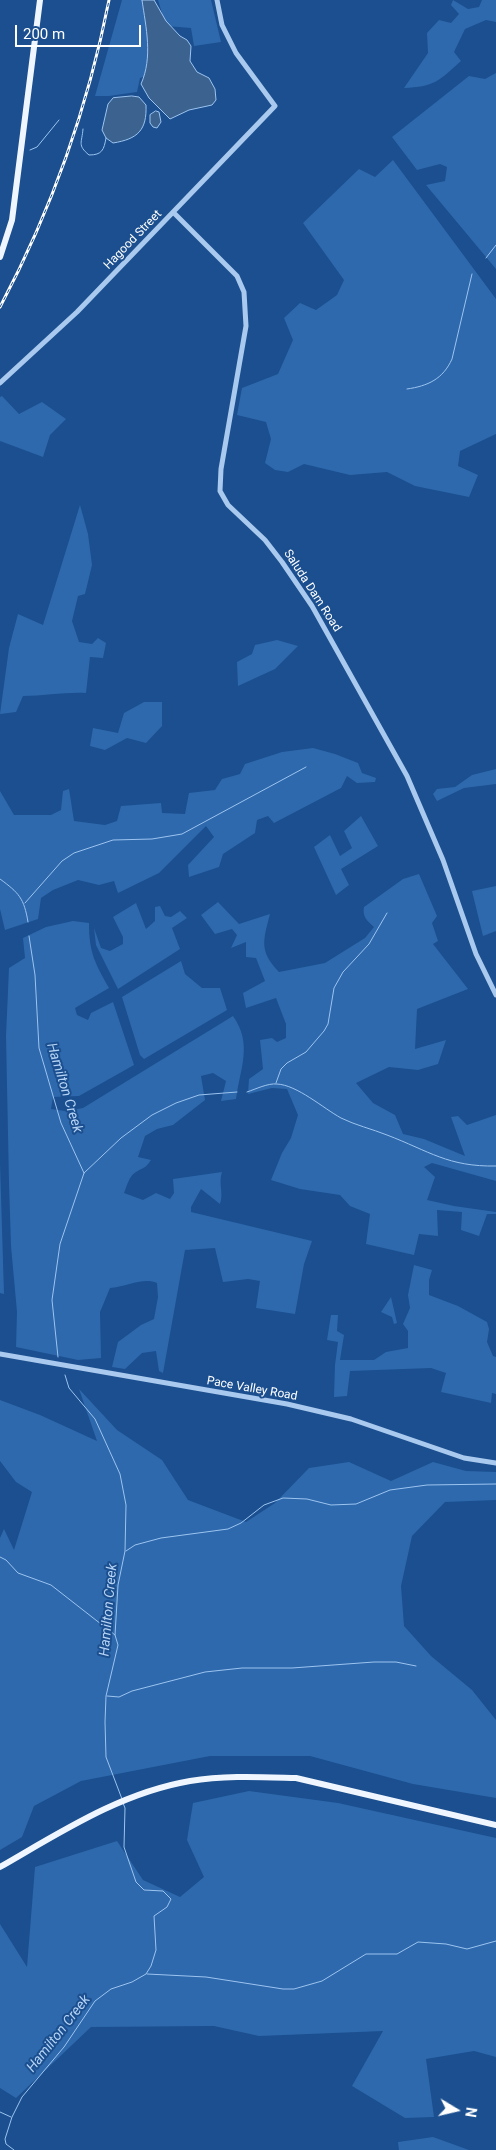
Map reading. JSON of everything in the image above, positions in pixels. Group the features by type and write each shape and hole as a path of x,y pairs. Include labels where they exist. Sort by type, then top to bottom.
{"main road":[{"path":"0,257 12,220 40,0"},
{"path":"0,1867 87,1816 123,1800 190,1781 225,1777 296,1778 496,1825"}],"street":[{"name":"Hagood Street","path":"0,383 77,312 275,106 236,53 227,37 217,0"},
{"name":"Saluda Dam Road","path":"173,212 237,276 244,292 246,326 221,469 220,491 228,505 265,540 312,606 402,766 443,860 476,954 496,995"},
{"name":"Pace Valley Road","path":"0,1354 287,1404 351,1419 464,1458 496,1463"}],"shaded area":[{"path":"122,0 145,0 151,74 140,78 137,92 95,96"},
{"path":"142,0 154,0 166,21 191,46 190,61 197,72 209,78 215,89 216,100 212,105 189,110 170,119 149,98 141,84 145,74 148,53"},
{"path":"158,0 211,0 221,42 194,46 191,28 166,26"},
{"path":"453,0 468,9 479,7 482,0 496,0 496,22 486,20 465,29 454,52 461,61 436,82 404,88 428,53 427,33 439,20 451,23 459,14 451,5"},
{"path":"496,73 496,269 426,185 445,181 447,167 440,164 417,170 392,137 469,76 485,79"},
{"path":"139,97 146,105 143,127 135,136 113,143 106,138 102,130 108,104 113,98"},
{"path":"156,111 159,112 161,122 157,128 153,127 150,123 150,115"},
{"path":"393,160 496,299 496,434 460,451 458,466 478,475 469,497 415,486 387,472 350,475 304,464 288,472 275,470 265,463 271,439 266,422 237,415 242,388 278,374 293,340 284,318 300,303 316,310 337,295 344,280 303,223 359,169 375,177"},
{"path":"2,396 19,414 42,402 66,419 50,435 43,457 0,441 0,397"},
{"path":"80,505 88,534 92,565 85,594 78,596 72,621 79,642 92,644 98,638 106,643 103,658 90,657 86,693 23,696 16,712 0,714 9,648 18,614 43,625"},
{"path":"277,640 298,646 275,669 238,686 237,662 252,654 255,645"},
{"path":"144,702 162,702 162,726 146,743 127,738 105,750 90,746 93,728 118,733 124,713"},
{"path":"313,748 358,763 362,773 376,778 375,782 357,783 347,776 341,788 274,823 268,816 257,820 255,833 223,854 219,867 189,877 188,865 214,837 206,826 159,873 118,893 114,881 99,885 78,880 53,890 41,898 38,919 5,930 0,909 0,791 14,815 51,815 61,810 63,791 69,789 74,821 105,825 117,821 121,806 161,803 162,813 185,814 189,793 215,790 222,779 240,774 245,764 282,752"},
{"path":"496,769 496,784 464,788 437,801 433,794 437,789 455,787 472,775"},
{"path":"361,816 378,846 341,869 349,885 336,895 314,847 330,835 340,856 352,848 344,831"},
{"path":"419,874 437,916 432,923 438,941 433,944 468,989 417,1009 415,1049 446,1040 438,1064 418,1070 389,1067 356,1083 373,1103 395,1115 403,1134 424,1139 465,1156 451,1117 458,1116 467,1125 496,1115 496,1181 432,1163 424,1167 435,1177 427,1200 496,1212 496,1214 487,1214 479,1236 461,1230 462,1212 437,1210 438,1236 419,1234 414,1255 366,1244 370,1214 350,1206 340,1195 300,1189 271,1180 282,1153 291,1138 298,1115 287,1089 272,1088 248,1094 249,1079 263,1069 260,1040 272,1038 277,1042 286,1038 286,1024 276,998 246,1008 243,993 265,981 256,958 246,957 246,942 231,948 237,935 232,929 215,934 201,915 218,902 239,924 270,914 264,945 268,958 279,972 325,963 365,938 374,927 366,918 364,907 403,879"},
{"path":"496,886 496,931 483,936 472,891"},
{"path":"136,903 146,929 155,921 155,907 160,906 165,916 171,917 180,911 187,918 172,928 180,949 118,989 96,945 94,928 101,948 110,951 123,944 123,937 113,917"},
{"path":"73,921 89,923 90,942 94,957 109,988 75,1008 77,1015 88,1020 91,1013 113,1002 134,1065 79,1096 53,1097 51,1109 65,1111 83,1108 233,1016 239,1026 244,1047 236,1099 221,1101 226,1081 213,1073 201,1076 205,1100 173,1125 157,1129 145,1136 138,1157 151,1160 132,1176 124,1193 143,1200 156,1193 170,1199 174,1193 173,1179 222,1172 220,1204 201,1189 191,1207 191,1212 312,1241 304,1264 295,1314 256,1308 260,1281 248,1279 223,1282 215,1248 185,1250 163,1373 159,1371 156,1351 142,1353 125,1369 112,1367 118,1342 141,1325 154,1319 158,1297 157,1283 152,1281 110,1288 100,1312 101,1358 78,1360 16,1347 17,1312 11,1246 6,1036 9,968 25,958 23,938 46,927"},
{"path":"181,961 185,974 202,988 220,988 227,1010 144,1059 140,1055 122,997"},
{"path":"0,1163 4,1294 0,1293"},
{"path":"414,1265 432,1270 429,1280 429,1295 458,1306 487,1322 489,1329 487,1342 493,1356 496,1357 496,1394 492,1393 491,1403 441,1392 446,1373 431,1368 350,1371 347,1396 334,1397 338,1342 327,1340 331,1315 338,1315 337,1331 344,1335 340,1360 374,1360 386,1352 408,1348 408,1331 403,1324 410,1308 408,1295"},
{"path":"391,1297 397,1323 394,1324 392,1317 381,1312"},
{"path":"79,1389 117,1430 162,1460 188,1500 246,1522 275,1503 309,1468 349,1462 391,1481 433,1462 466,1471 496,1472 496,1500 445,1502 412,1536 401,1586 404,1626 431,1656 472,1690 496,1720 496,1798 413,1784 310,1756 210,1756 81,1781 34,1806 22,1837 0,1850 0,1538 4,1529 14,1550 32,1492 16,1482 0,1461 0,1400 40,1415 97,1441"},
{"path":"249,1791 338,1803 496,1838 496,2057 474,2051 426,2059 434,2117 405,2118 352,2086 383,2031 259,2036 214,2026 91,2027 16,2098 0,2088 0,1924 27,1967 35,1867 117,1841 143,1880 180,1897 204,1877 187,1840 193,1803"},
{"path":"433,2137 469,2150 399,2150 398,2142"}],"waterway":[{"path":"30,150 37,147 59,120"},
{"path":"83,129 82,146 89,155 100,153 106,138"},
{"path":"486,258 496,245"},
{"path":"407,389 422,386 434,380 444,372 452,359 472,274"},
{"name":"Hamilton Creek","path":"25,903 62,861 74,853 113,840 152,839 182,834 306,767"},
{"path":"0,879 20,897 25,907 28,922"},
{"path":"276,1083 281,1069 287,1063 306,1052 324,1031 328,1024 334,988 343,972 369,944 387,913"},
{"name":"Hamilton Creek","path":"29,936 35,975 39,1048 61,1123 84,1173"},
{"path":"247,1092 270,1084 285,1085 341,1118 439,1157 465,1164 496,1166"},
{"name":"Hamilton Creek","path":"58,1357 52,1300 60,1244 84,1173 121,1138 152,1115 176,1103 199,1095 237,1092"},
{"name":"Hamilton Creek","path":"65,1375 69,1388 95,1419 120,1474 126,1505 125,1551 118,1585 115,1635 118,1645 106,1696 105,1722 106,1757 122,1799"},
{"path":"126,1551 135,1545 161,1538 228,1529 241,1523 264,1505 283,1498 307,1499 331,1505 356,1504 390,1490 427,1485 496,1484"},
{"path":"0,1557 6,1560 18,1573 51,1585 115,1635"},
{"path":"107,1696 119,1697 132,1691 205,1672 242,1668 292,1668 374,1662 396,1662 416,1666"},
{"name":"Hamilton Creek","path":"14,2150 6,2144 5,2139 12,2117 22,2097 64,2047 95,2001 111,1989 132,1982 146,1974 151,1966 156,1950 154,1916 167,1907 171,1899 163,1891 144,1890 136,1882 124,1847 125,1808 123,1803"},
{"path":"147,1974 206,1977 294,1989 322,1981 366,1954 397,1954 418,1942 446,1944 467,1949 496,1941"},
{"path":"0,2112 11,2117"}],"railway":[{"path":"0,307 36,234 66,158 90,80 109,0"}]}
